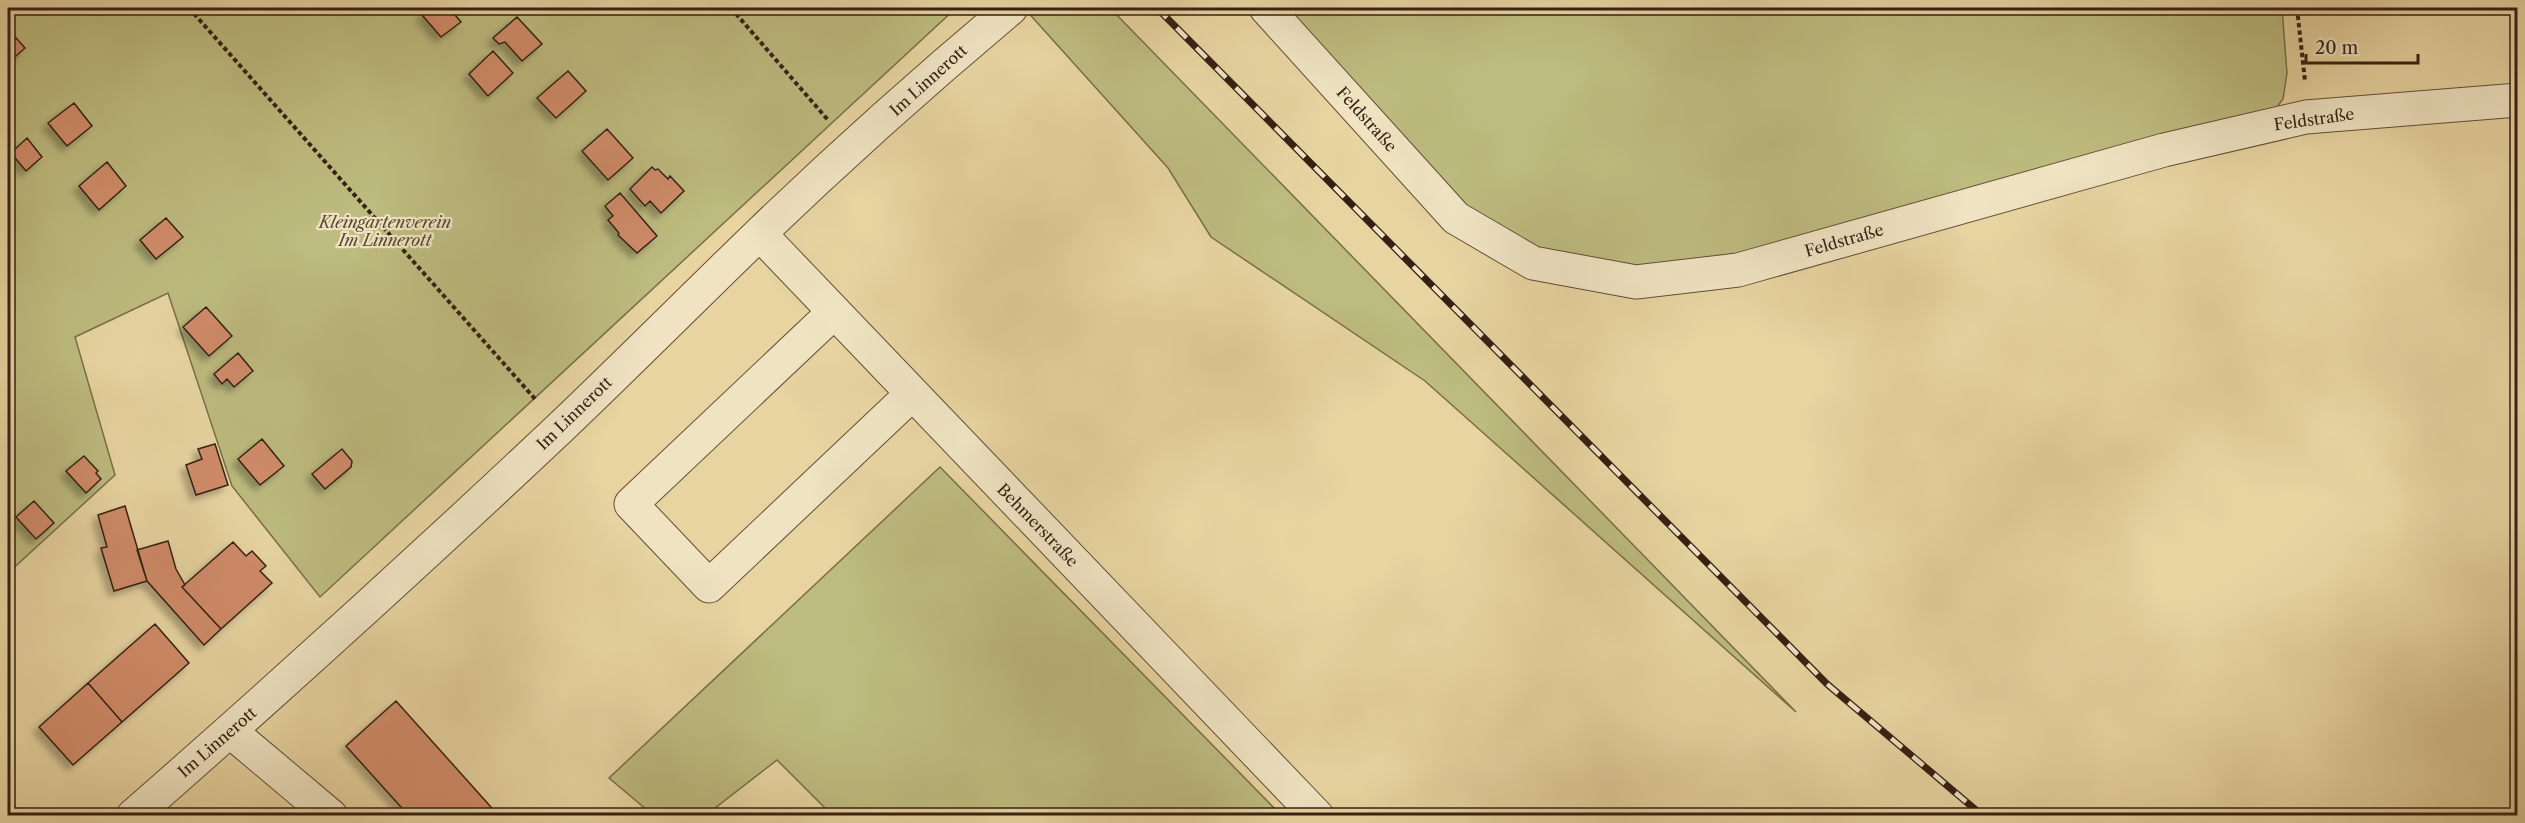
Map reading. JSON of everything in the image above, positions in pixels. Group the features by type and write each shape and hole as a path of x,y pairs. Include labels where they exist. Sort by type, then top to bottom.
{"street":[{"name":"Im Linnerott","path":"134,816 560,428 852,148 950,59 1011,8"},
{"name":"Feldstraße","path":"1266,8 1456,218 1533,263 1636,282 1738,270 2164,150 2307,117 2517,100"},
{"name":"Behmerstraße","path":"760,234 833,313 1317,816"},
{"path":"833,313 631,504 709,586 912,394"},
{"path":"230,730 331,816"}],"path":[{"path":"189,8 560,428"},
{"path":"731,8 852,148"},
{"path":"2297,8 2305,62 2307,117"}],"green space":[{"name":"Kleingartenverein Im Linnerott","path":"8,8 956,8 320,597 232,486 168,293 75,337 115,475 8,573"},
{"path":"1024,8 1110,8 1796,712 1425,381 1211,237 1168,168"},
{"path":"1284,8 2282,8 2287,73 2283,99 2274,111 1722,263 1656,268 1533,251 1451,196"},
{"path":"940,467 1281,815 832,815 777,760 706,815 653,815 609,778"}],"building":[{"path":"431,8 449,8 461,22 441,37 422,15"},
{"path":"517,17 542,44 522,61 505,42 499,44 493,38"},
{"path":"9,30 25,48 8,63 8,32"},
{"path":"493,51 513,73 488,96 469,74"},
{"path":"568,71 586,91 556,118 537,98"},
{"path":"74,103 92,126 67,146 48,123"},
{"path":"607,129 633,158 608,180 582,151"},
{"path":"27,138 42,157 26,171 11,153"},
{"path":"107,162 126,186 99,210 79,186"},
{"path":"652,167 655,170 658,169 668,179 670,176 684,191 661,213 650,201 645,206 630,189"},
{"path":"620,193 657,236 637,253 618,235 619,233 608,220 613,216 605,206"},
{"path":"166,218 183,237 156,259 140,240"},
{"path":"206,307 232,336 209,356 183,327"},
{"path":"238,353 253,371 234,387 227,379 222,384 214,374"},
{"path":"262,439 284,466 260,485 238,459"},
{"path":"215,444 228,485 196,495 186,465 202,459 198,449"},
{"path":"342,449 352,461 351,467 325,489 312,474"},
{"path":"84,456 98,471 96,473 101,479 86,493 66,471"},
{"path":"34,501 54,523 36,539 16,517"},
{"path":"125,506 147,581 114,591 101,548 107,547 98,515"},
{"path":"168,541 176,569 185,585 182,587 221,629 204,645 147,581 137,550"},
{"path":"233,542 246,556 252,551 266,566 260,571 272,583 221,629 182,587"},
{"path":"155,624 189,663 122,722 88,683"},
{"path":"88,683 122,722 73,765 39,727"},
{"path":"396,701 499,816 409,816 346,746"},
{"path":"8,798 22,816 8,816"}],"railway":[{"path":"1157,8 1827,684 1983,816"}]}
